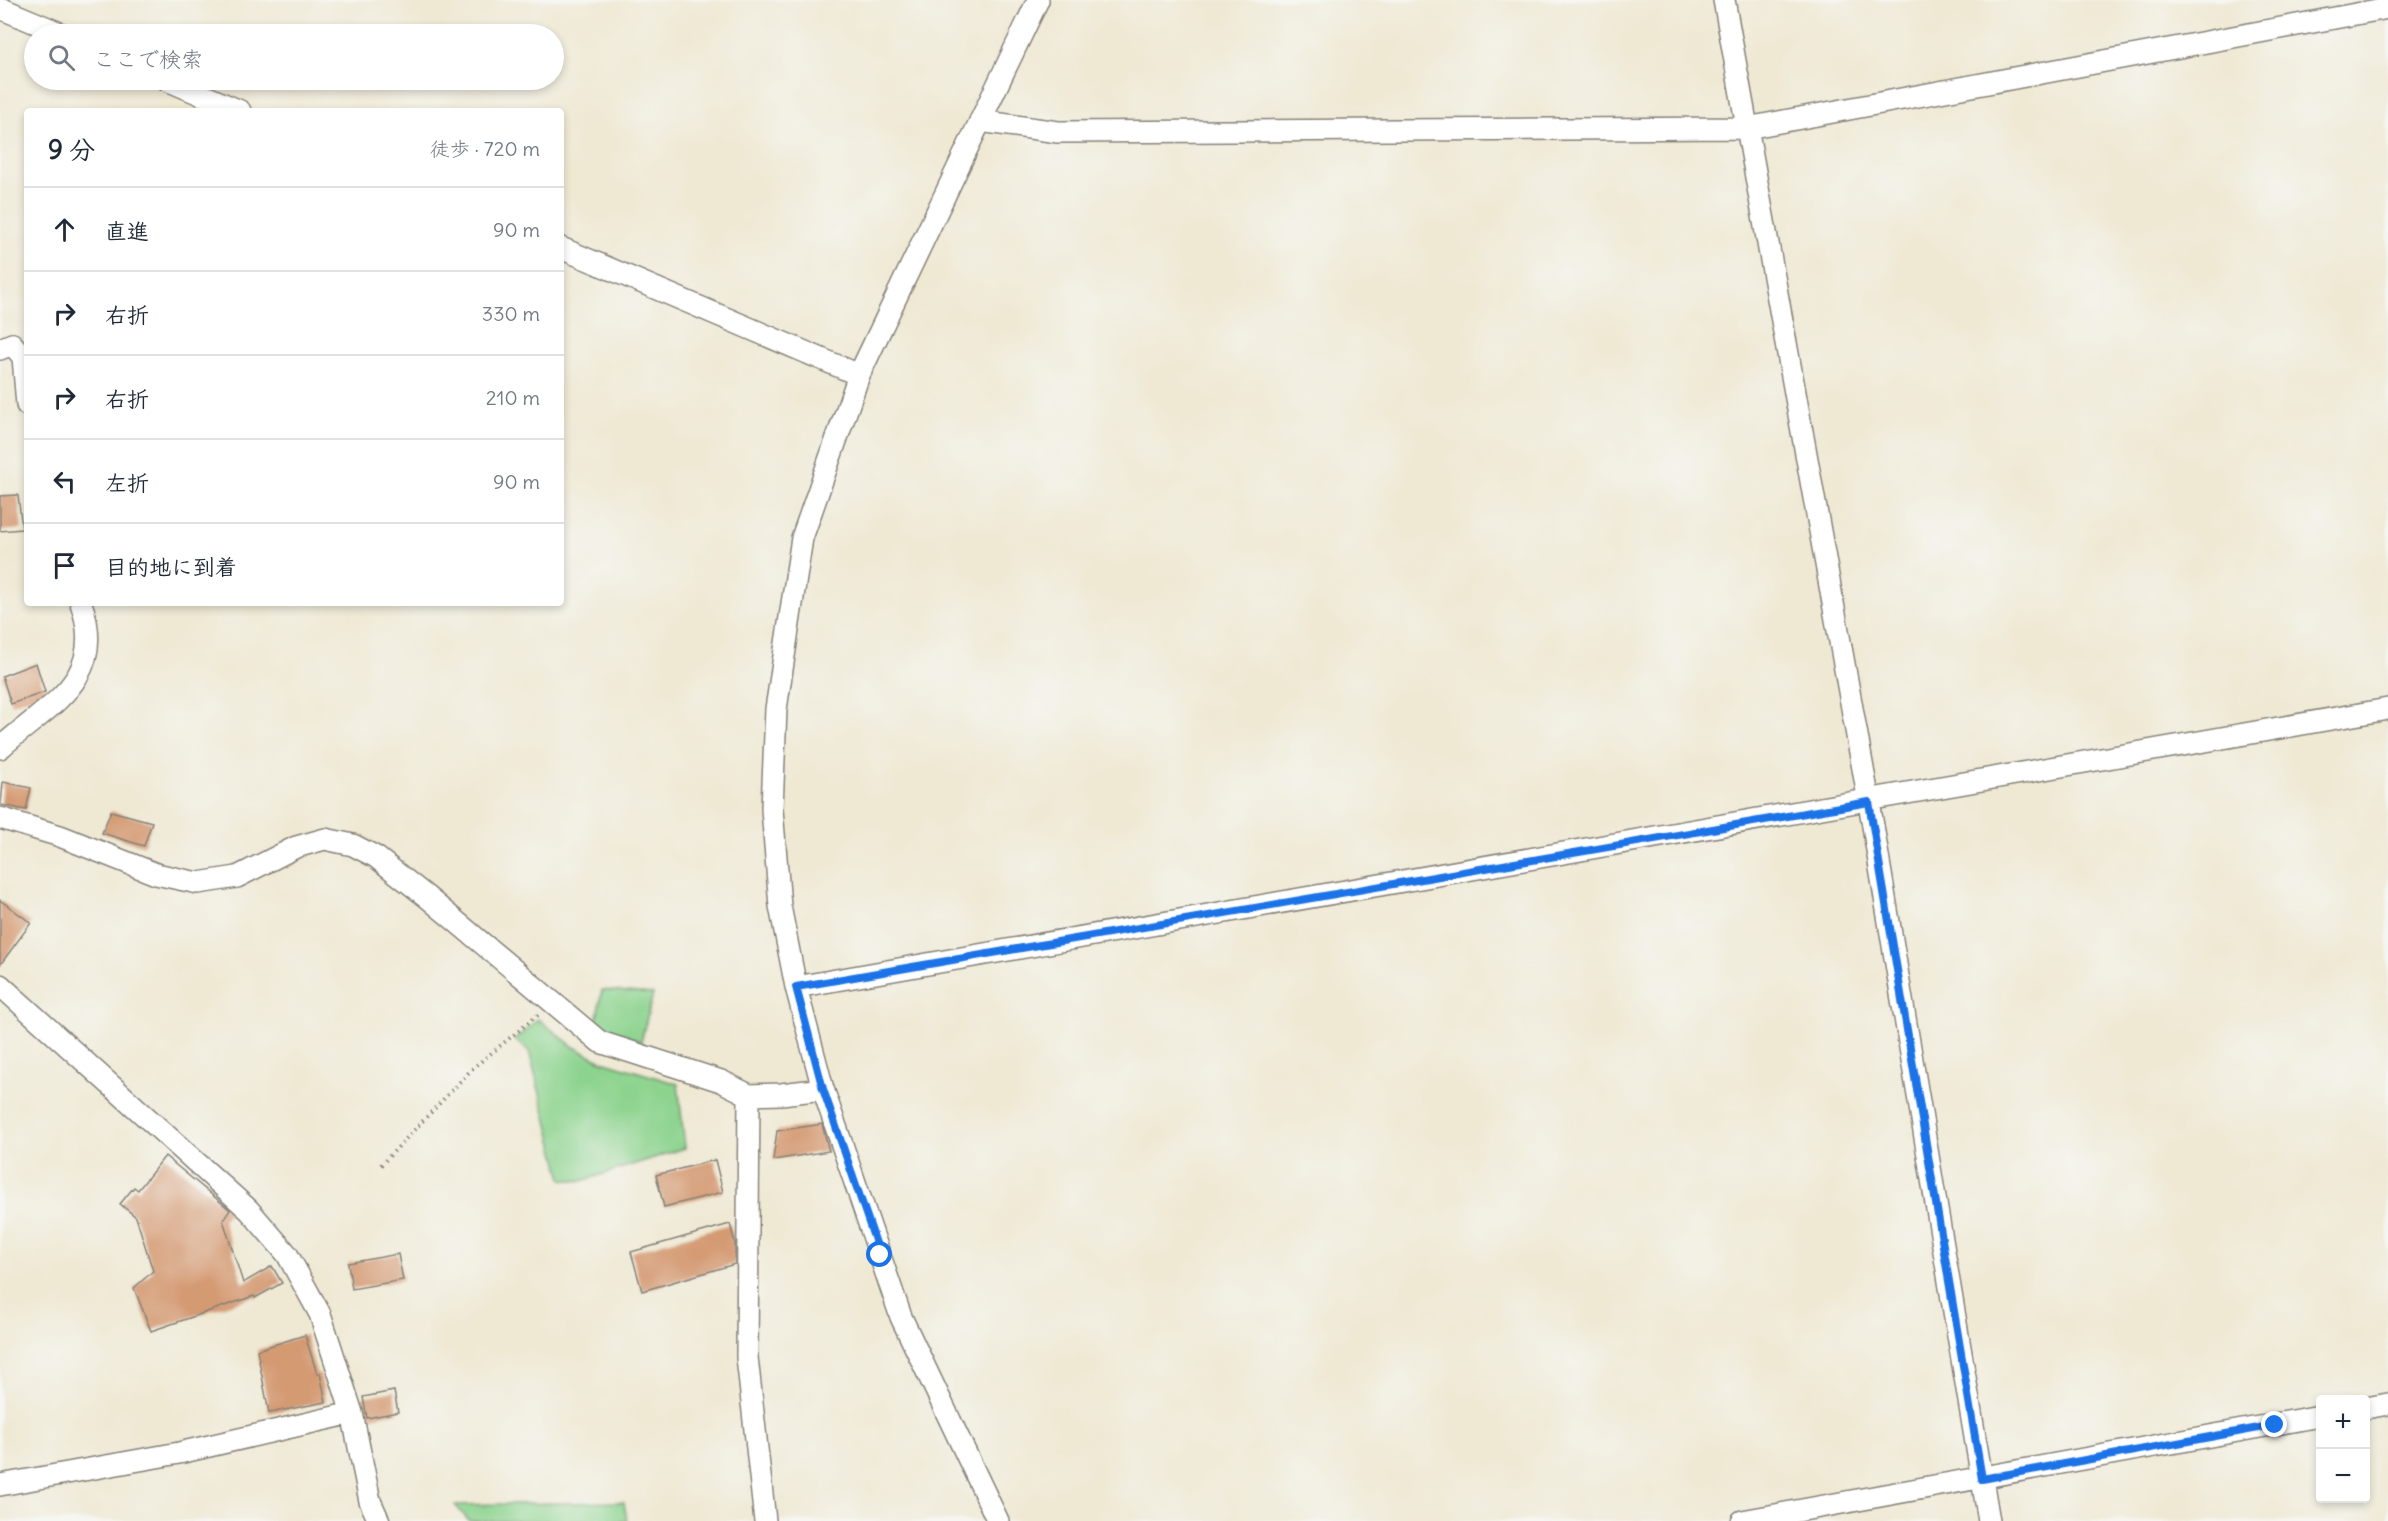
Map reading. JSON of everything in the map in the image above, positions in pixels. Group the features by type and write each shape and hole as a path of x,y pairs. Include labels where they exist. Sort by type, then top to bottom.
{"street":[{"path":"998,1521 901,1317 823,1089 796,987 780,906 772,809 776,709 802,538 859,375 1038,0"},
{"path":"1724,0 1869,802 1989,1521"},
{"path":"0,8 38,24"},
{"path":"980,121 1058,132 1747,128 2388,8"},
{"path":"191,90 233,108"},
{"path":"564,249 859,375"},
{"path":"0,349 12,344 23,357 24,369"},
{"path":"0,748 73,687 86,665 89,644 87,621 82,606"},
{"path":"796,987 1869,802 2388,709"},
{"path":"0,818 60,836 156,874 198,884 237,877 296,847 325,839 353,844 376,858 427,897 600,1042 721,1081 749,1095 823,1089"},
{"path":"0,985 249,1210 287,1254 320,1314 352,1413 370,1501 379,1521"},
{"path":"749,1095 747,1357 765,1521"},
{"path":"2370,1407 2388,1404"},
{"path":"0,1485 179,1453 352,1413"},
{"path":"1742,1521 2316,1417"}],"path":[{"path":"381,1165 473,1068 552,1003"}],"green space":[{"path":"602,990 653,994 641,1042 596,1022"},
{"path":"538,1019 574,1047 602,1061 678,1084 685,1148 582,1181 562,1179 529,1051 515,1040"},
{"path":"624,1502 627,1521 469,1521 455,1505"}],"building":[{"path":"18,495 22,529 0,531 0,496"},
{"path":"36,663 45,692 11,704 2,676"},
{"path":"3,782 31,788 26,810 1,805"},
{"path":"111,811 152,822 144,846 102,833"},
{"path":"0,900 31,923 0,965"},
{"path":"822,1124 829,1151 773,1160 777,1131"},
{"path":"165,1156 230,1210 223,1220 243,1283 272,1266 282,1283 255,1298 254,1296 151,1331 134,1288 153,1271 136,1217 120,1204 134,1187 138,1190"},
{"path":"715,1160 723,1192 664,1207 656,1175"},
{"path":"730,1224 735,1242 735,1264 642,1291 631,1252"},
{"path":"398,1254 403,1280 352,1289 348,1263"},
{"path":"305,1335 317,1374 320,1373 326,1402 269,1413 257,1350"},
{"path":"394,1391 398,1412 367,1418 363,1397"}],"route":[{"path":"880,1255 823,1089 796,987 1869,802 1982,1479 2275,1425"}]}
